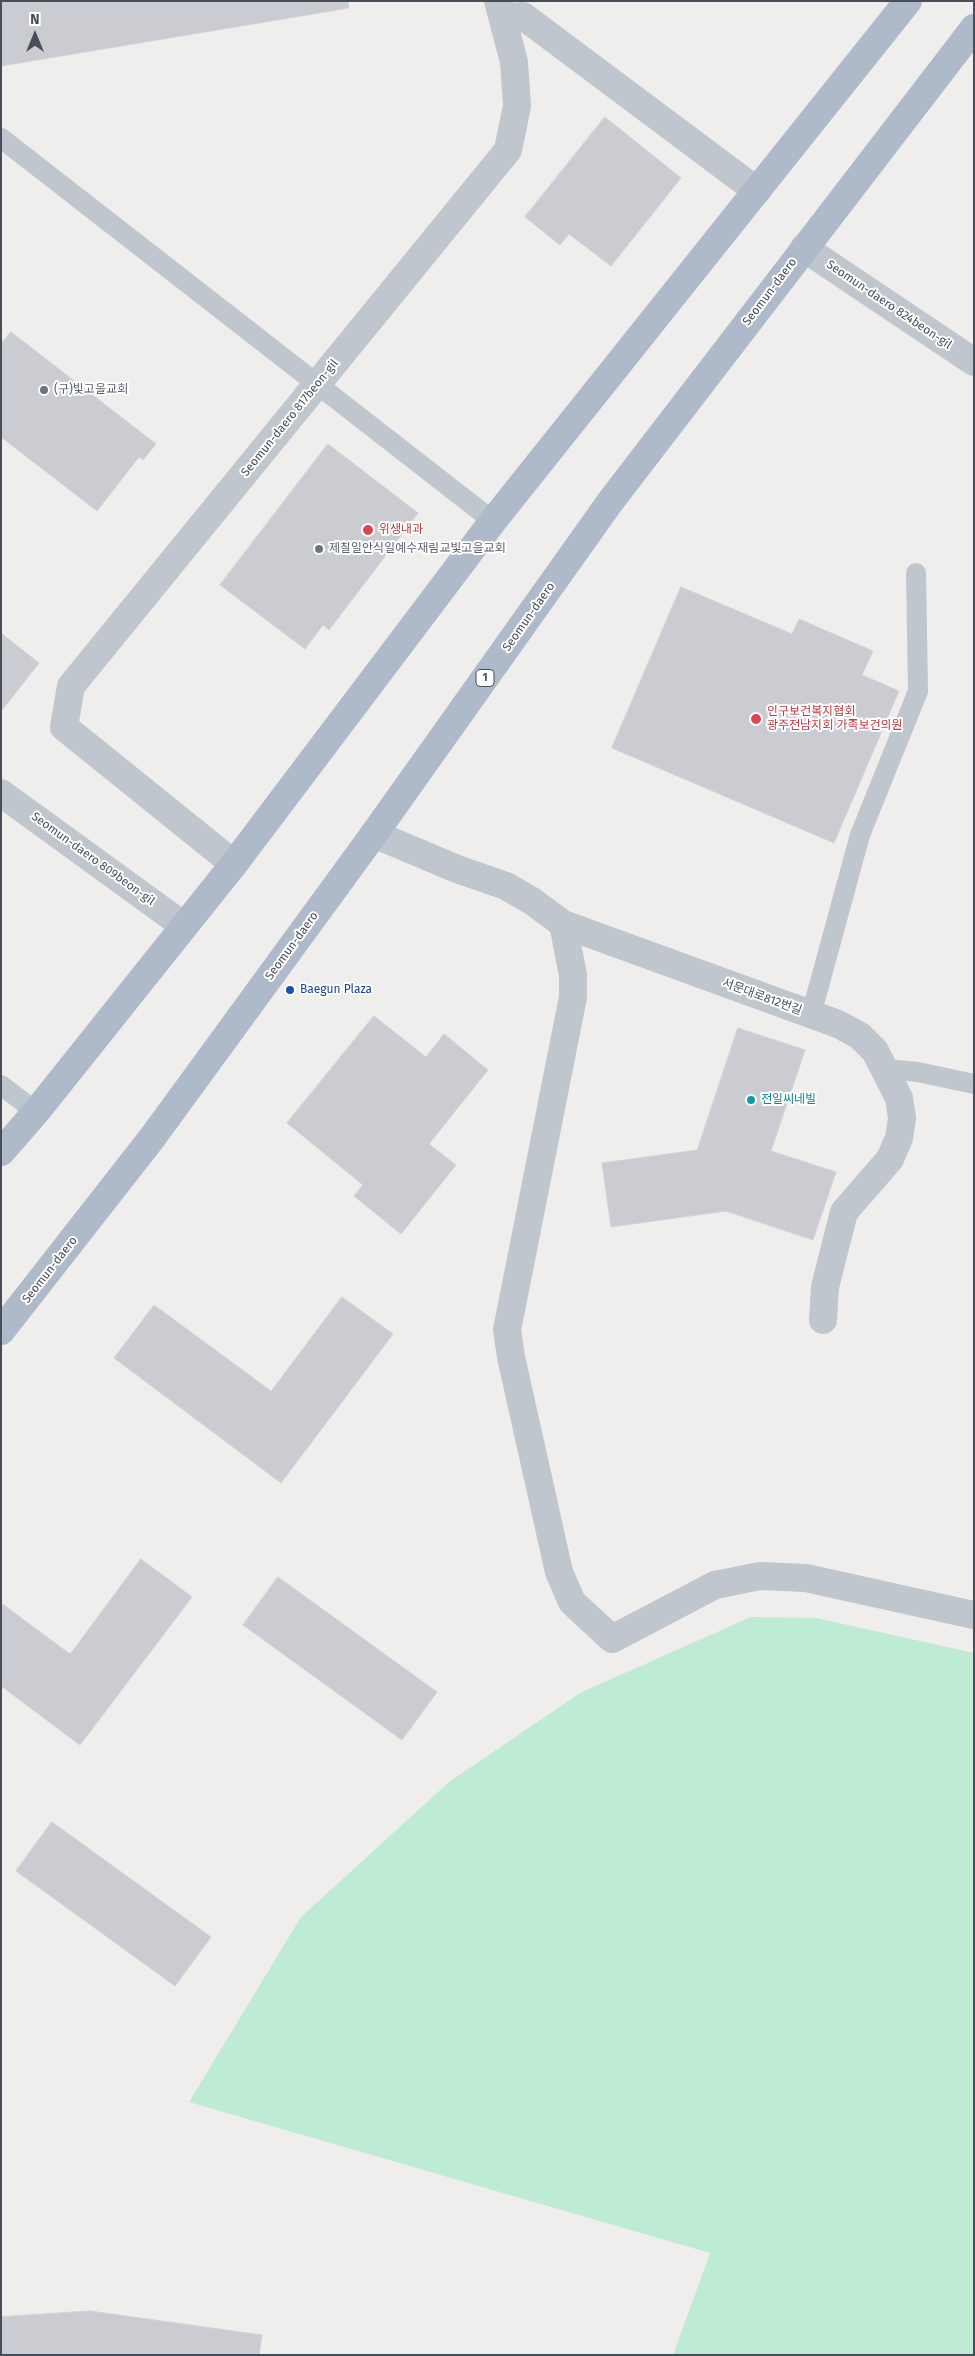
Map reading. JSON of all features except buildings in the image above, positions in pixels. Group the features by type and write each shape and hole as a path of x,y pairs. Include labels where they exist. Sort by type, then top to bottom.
{"main road":[{"path":"1,1152 36,1112 234,864 492,521 906,2"},
{"name":"Seomun-daero","path":"1,1331 152,1138 374,834 604,510 974,28"}],"street":[{"path":"501,10 523,16 757,190"},
{"name":"Seomun-daero 817beon-gil","path":"234,864 64,727 71,686 508,150 517,106 514,62 501,10"},
{"name":"Seomun-daero 824beon-gil","path":"804,248 974,362"},
{"name":"Seomun-daero 809beon-gil","path":"1,793 184,926"},
{"name":"서문대로812번길","path":"374,834 457,869 506,886 532,901 563,924 838,1024 860,1036 875,1051 899,1098 902,1118 899,1138 890,1159 844,1212 824,1287 823,1320"},
{"path":"563,924 573,974 573,997 508,1330 511,1357 559,1572 572,1602 612,1639 715,1585 760,1576 806,1578 974,1615"}],"lane":[{"path":"1,138 492,521"},
{"path":"811,1015 860,835 918,691 916,573"},
{"path":"885,1069 918,1072 974,1084"},
{"path":"1,1085 36,1112"}],"green space":[{"path":"751,1617 816,1618 974,1653 974,2355 673,2355 710,2253 189,2102 301,1917 449,1782 580,1693"}],"place":[{"name":"(구)빛고을교회","path":"44,390"},
{"name":"위생내과","path":"368,530"},
{"name":"제칠일안식일예수재림교빛고을교회","path":"319,549"},
{"name":"인구보건복지협회 광주전남지회 가족보건의원","path":"756,719"},
{"name":"Baegun Plaza","path":"290,990"},
{"name":"전일씨네빌","path":"751,1100"}]}
